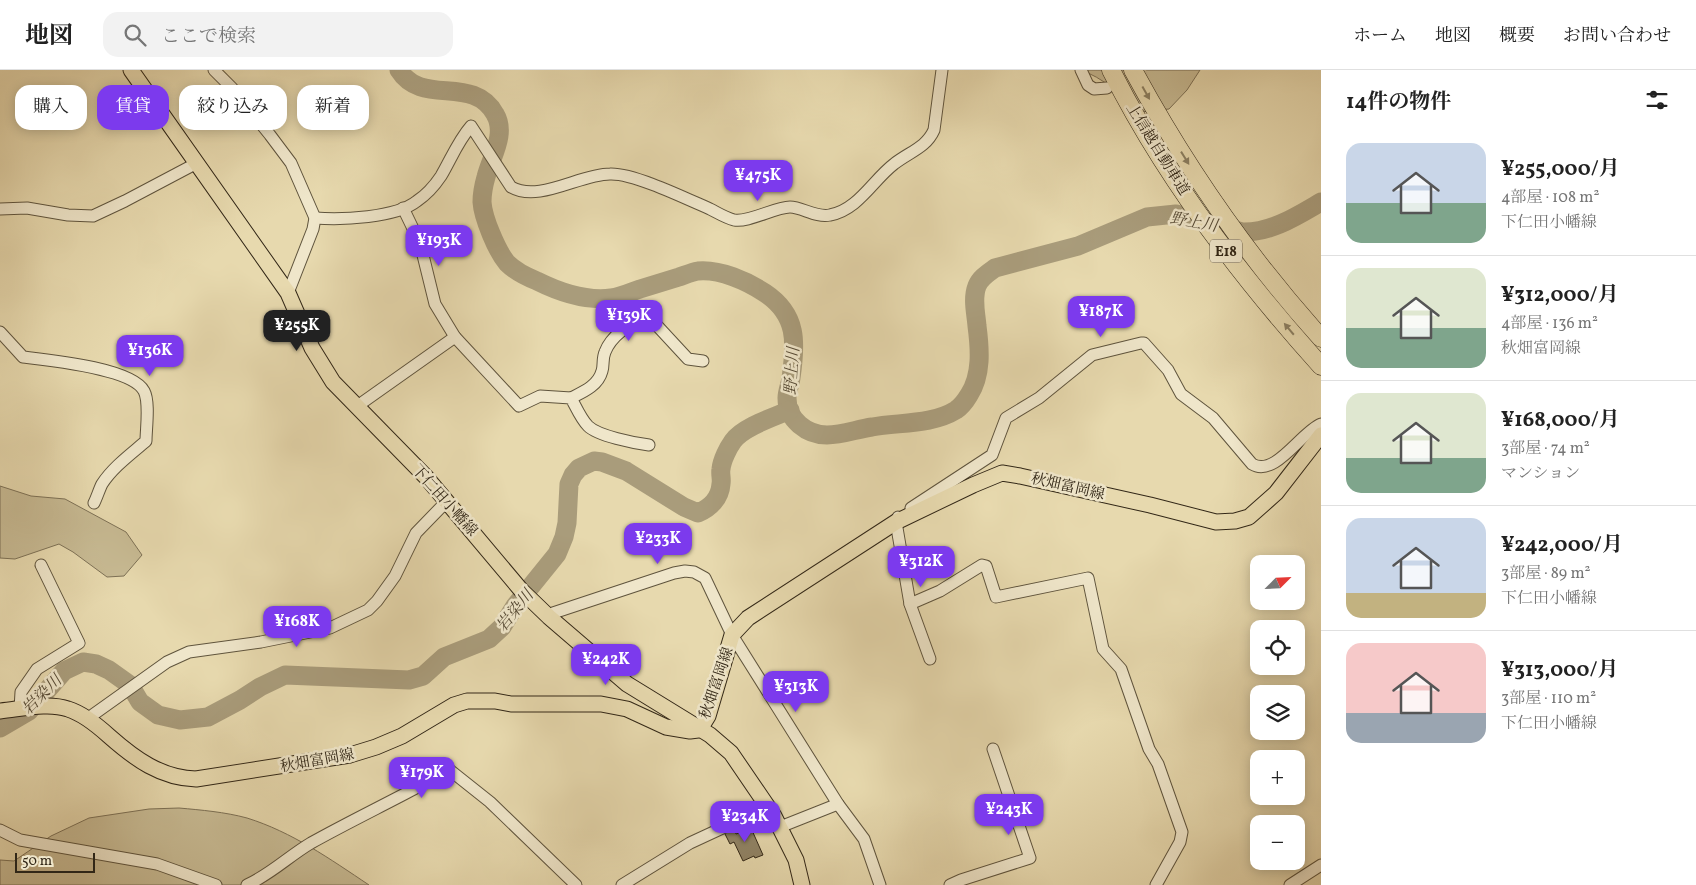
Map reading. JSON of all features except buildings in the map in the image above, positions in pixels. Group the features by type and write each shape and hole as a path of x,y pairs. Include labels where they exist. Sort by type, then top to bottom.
{"highway":[{"name":"上信越自動車道","path":"1111,70 1142,126 1216,238 1256,290 1321,366"},
{"name":"上信越自動車道","path":"1133,70 1159,117 1229,224 1269,277 1321,338"}],"main road":[{"name":"下仁田小幡線","path":"131,70 288,293 321,364 333,382 426,477 521,590 544,612 627,684 700,729 731,753 777,822 796,860 802,885"},
{"name":"秋畑富岡線","path":"0,711 52,706 68,708 87,719 126,752 154,770 184,779 196,779 357,753 402,736 454,705 467,701 495,701 511,704 601,704 627,709 666,727 690,731 700,729 708,716 732,635 748,618 896,522 973,485 1002,473 1141,503 1216,522 1235,522 1249,517 1276,493 1321,435"}],"street":[{"path":"214,70 243,102 291,164 315,218 313,229 288,293"},
{"path":"315,218 364,217 416,203 440,176 471,126 512,188 519,192 536,192 611,174 631,177 737,220 790,207 828,216 841,212 856,201 894,164 923,146 930,138 934,130 942,70"},
{"path":"1081,70 1088,84 1094,89 1107,88"},
{"path":"0,209 27,208 68,215 93,216 126,201 197,162"},
{"path":"403,208 419,240 435,304 455,337 520,406 540,396 571,398 587,391 598,380 603,370 605,352 618,334 645,317 650,318 688,359 703,361"},
{"path":"0,332 23,357 88,366 124,377 144,389 147,407 146,441 130,454 102,484 94,503"},
{"path":"356,407 455,337"},
{"path":"930,659 910,604 896,522 899,516 992,456 1006,418 1039,398 1092,355 1144,343 1168,370 1181,394 1213,418 1252,464 1258,467 1268,466 1280,459 1312,429 1321,424"},
{"path":"571,398 586,425 593,430 626,441 649,445"},
{"path":"87,719 167,662 189,652 261,642 330,628 368,610 395,576 416,533 447,501"},
{"path":"20,709 21,692 37,669 79,643 41,565"},
{"path":"910,604 940,590 982,565 986,566 996,597 1088,578 1102,649 1121,669 1149,749 1158,764 1182,832 1180,842 1156,885"},
{"path":"544,612 553,613 685,571 694,572 705,578 732,635 838,804 864,839 880,885"},
{"path":"950,885 1030,858 994,749"},
{"path":"247,885 263,878 311,843 414,789 426,779 434,768 442,766 490,802 576,885"},
{"path":"622,885 690,842 731,824 777,822 838,804"},
{"path":"0,830 20,840 157,864 216,885"},
{"path":"1290,885 1321,865"}],"shaded area":[{"path":"1080,70 1200,70 1187,90 1169,109 1140,112 1097,77"},
{"path":"0,486 31,496 65,499 126,532 142,555 124,576 107,577 59,544 15,559 0,558"},
{"path":"179,808 230,814 264,824 295,838 369,885 0,885 0,860 14,861 51,836 89,818 149,809"}],"waterway":[{"name":"野上川","path":"399,70 409,81 421,87 474,95 486,102 495,114 498,122 499,137 485,180 482,202 491,234 503,258 510,266 525,276 554,289 573,295 602,299 618,297 698,271 724,274 750,284 776,302 789,320 794,342 794,353 787,396 788,406 790,413 800,425 820,434 839,434 872,427 926,421 947,415 960,407 967,399 973,387 978,370 979,353 975,306 977,286 984,276 995,268 1078,246 1147,217 1176,214 1242,232 1253,232 1283,223 1321,202"},
{"name":"岩染川","path":"0,728 29,711 64,671 83,662 96,664 109,670 130,685 140,702 158,715 180,720 208,717 285,675 409,680 423,676 444,657 489,639 502,627 515,606 557,554 567,523 569,484 579,468 594,461 626,471 684,507 698,513 707,508 719,494 723,462 733,441 751,427 790,410"}],"tunnel":[{"path":"1113,86 1146,70"}]}
